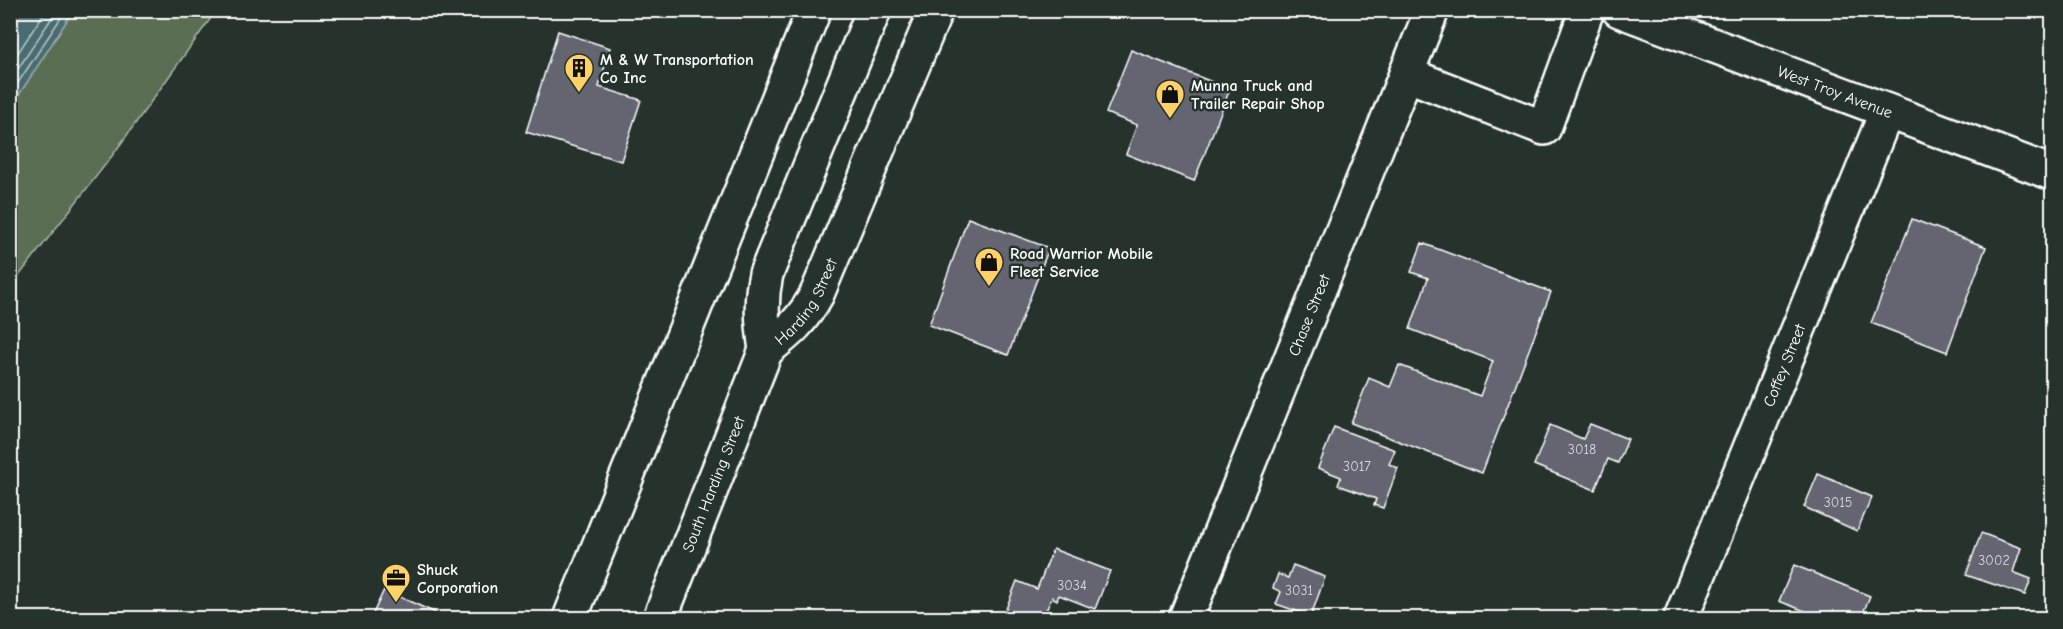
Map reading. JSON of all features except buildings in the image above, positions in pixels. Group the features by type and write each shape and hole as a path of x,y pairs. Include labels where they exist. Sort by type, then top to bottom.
{"main road":[{"path":"570,618 814,10"},
{"name":"Harding Street","path":"874,10 766,274 761,315 766,350 796,327 817,294 936,10"},
{"name":"Chase Street","path":"1186,618 1432,10"},
{"path":"1406,75 1544,128 1587,10"},
{"name":"West Troy Avenue","path":"1619,10 2052,173"},
{"name":"Coffey Street","path":"1681,618 1887,111"},
{"name":"South Harding Street","path":"660,618 766,350"}],"green space":[{"path":"73,11 216,11 112,156 11,286 11,107"}],"water":[{"path":"10,11 73,11 11,107"}],"place":[{"name":"M & W Transportation Co Inc","path":"579,94"},
{"name":"Munna Truck and Trailer Repair Shop","path":"1170,120"},
{"name":"Road Warrior Mobile Fleet Service","path":"989,288"},
{"name":"Shuck Corporation","path":"396,604"}]}
